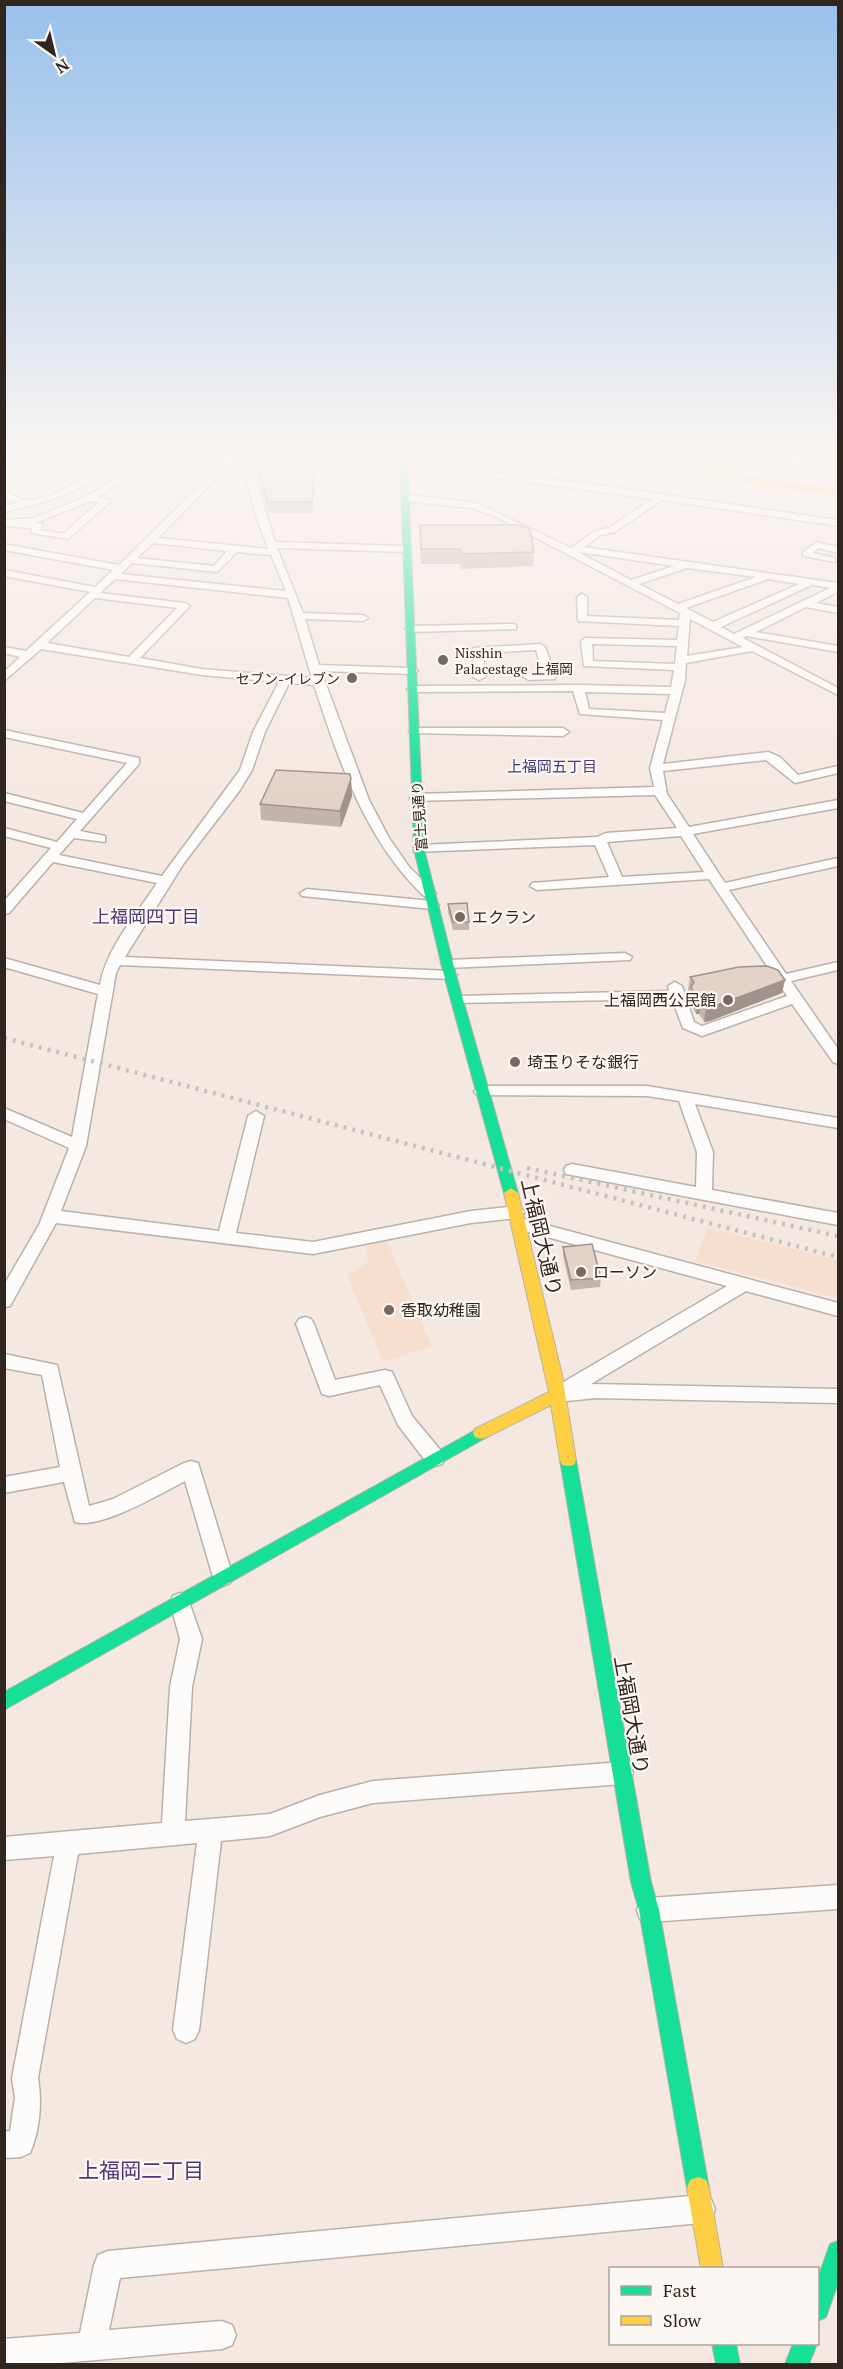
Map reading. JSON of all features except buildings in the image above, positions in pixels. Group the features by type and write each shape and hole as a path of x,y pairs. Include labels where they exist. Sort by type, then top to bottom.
{"main road":[{"name":"富士見通り","path":"407,571 419,849 449,970 505,1166"},
{"name":"上福岡大通り","path":"505,1166 557,1395 641,1882 649,1910 712,2267"},
{"path":"4,1702 435,1458 533,1405 557,1395"},
{"path":"819,2306 838,2252"},
{"path":"724,2345 728,2364"},
{"path":"797,2364 804,2345"}],"street":[{"path":"4,678 118,571"},
{"path":"282,571 358,790 392,852 414,883 430,899"},
{"path":"604,571 682,615 713,626 838,692"},
{"path":"628,584 668,571"},
{"path":"731,571 768,576"},
{"path":"582,597 582,620 682,615 768,576 802,571"},
{"path":"713,626 817,571"},
{"path":"734,638 838,587 826,571"},
{"path":"4,573 95,593 185,606 132,660"},
{"path":"113,576 292,595"},
{"path":"807,604 838,610"},
{"path":"682,615 684,643 682,664 656,768 660,791 713,875 838,1059"},
{"path":"299,616 363,618"},
{"path":"410,630 512,627"},
{"path":"745,633 838,649"},
{"path":"684,643 586,641 588,664 682,664 753,648"},
{"path":"39,645 196,671 320,682"},
{"path":"413,679 549,677 540,647 477,650 479,677"},
{"path":"4,650 28,654"},
{"path":"315,668 413,679 676,691"},
{"path":"4,1301 51,1216 78,1146 109,973 165,881 201,829 234,790 246,770 259,732 285,680"},
{"path":"578,687 584,712 670,717"},
{"path":"415,731 563,732"},
{"path":"4,733 135,761 69,833 4,910"},
{"path":"656,768 768,756 776,760 795,779 838,770"},
{"path":"416,798 660,791"},
{"path":"4,797 84,817"},
{"path":"419,849 600,841 606,837 686,832 838,804"},
{"path":"4,832 54,851 165,881"},
{"path":"69,833 100,839"},
{"path":"600,841 618,882"},
{"path":"722,888 838,862"},
{"path":"537,886 713,875"},
{"path":"307,893 430,899"},
{"path":"116,961 449,970 626,957"},
{"path":"4,962 105,992"},
{"path":"783,979 838,966"},
{"path":"459,1000 676,990 688,1025 702,1031 795,998"},
{"path":"482,1091 647,1090 838,1123"},
{"path":"685,1097 705,1152 704,1196"},
{"path":"4,1113 78,1146"},
{"path":"226,1237 256,1116"},
{"path":"572,1170 838,1219"},
{"path":"51,1216 313,1248 471,1217 518,1218 743,1284 838,1309"},
{"path":"557,1395 743,1284"},
{"path":"305,1324 329,1389 385,1377 405,1420 435,1458"},
{"path":"4,1361 50,1370 82,1516 118,1506 191,1469 223,1577"},
{"path":"557,1395 596,1391 838,1396"},
{"path":"4,1485 71,1473"},
{"path":"173,1834 181,1687 191,1638 180,1602"},
{"path":"4,1849 270,1826 320,1806 373,1792 622,1773"},
{"path":"186,2030 210,1831"},
{"path":"4,2145 21,2144 28,2098 25,2078 68,1843"},
{"path":"649,1910 838,1898"},
{"path":"92,2346 108,2265 702,2209"},
{"path":"4,2354 222,2335"}],"shaded area":[{"path":"708,1228 838,1260 838,1298 695,1261"},
{"name":"香取幼稚園","path":"386,1239 432,1346 383,1362 347,1275 368,1262 365,1242"}],"railway":[{"path":"4,1038 838,1257"},
{"path":"527,1168 838,1236"}],"traffic: fast":[{"path":"408,571 419,849 450,975 511,1193"},
{"path":"4,1702 481,1433"},
{"path":"568,1460 641,1882 649,1910 698,2188"},
{"path":"819,2306 838,2252"},
{"path":"724,2345 728,2364"},
{"path":"797,2364 805,2345"}],"traffic: slow":[{"path":"511,1193 554,1375 568,1460"},
{"path":"481,1433 557,1395"},
{"path":"698,2188 712,2267"}],"place":[{"name":"Nisshin Palacestage 上福岡","path":"443,660"},
{"name":"セブン-イレブン","path":"352,678"},
{"name":"エクラン","path":"460,917"},
{"name":"上福岡西公民館","path":"728,1000"},
{"name":"埼玉りそな銀行","path":"515,1062"},
{"name":"ローソン","path":"581,1272"},
{"name":"香取幼稚園","path":"389,1310"}],"district":[{"name":"上福岡五丁目","path":"552,766"},
{"name":"上福岡四丁目","path":"146,916"},
{"name":"上福岡二丁目","path":"141,2170"}]}
